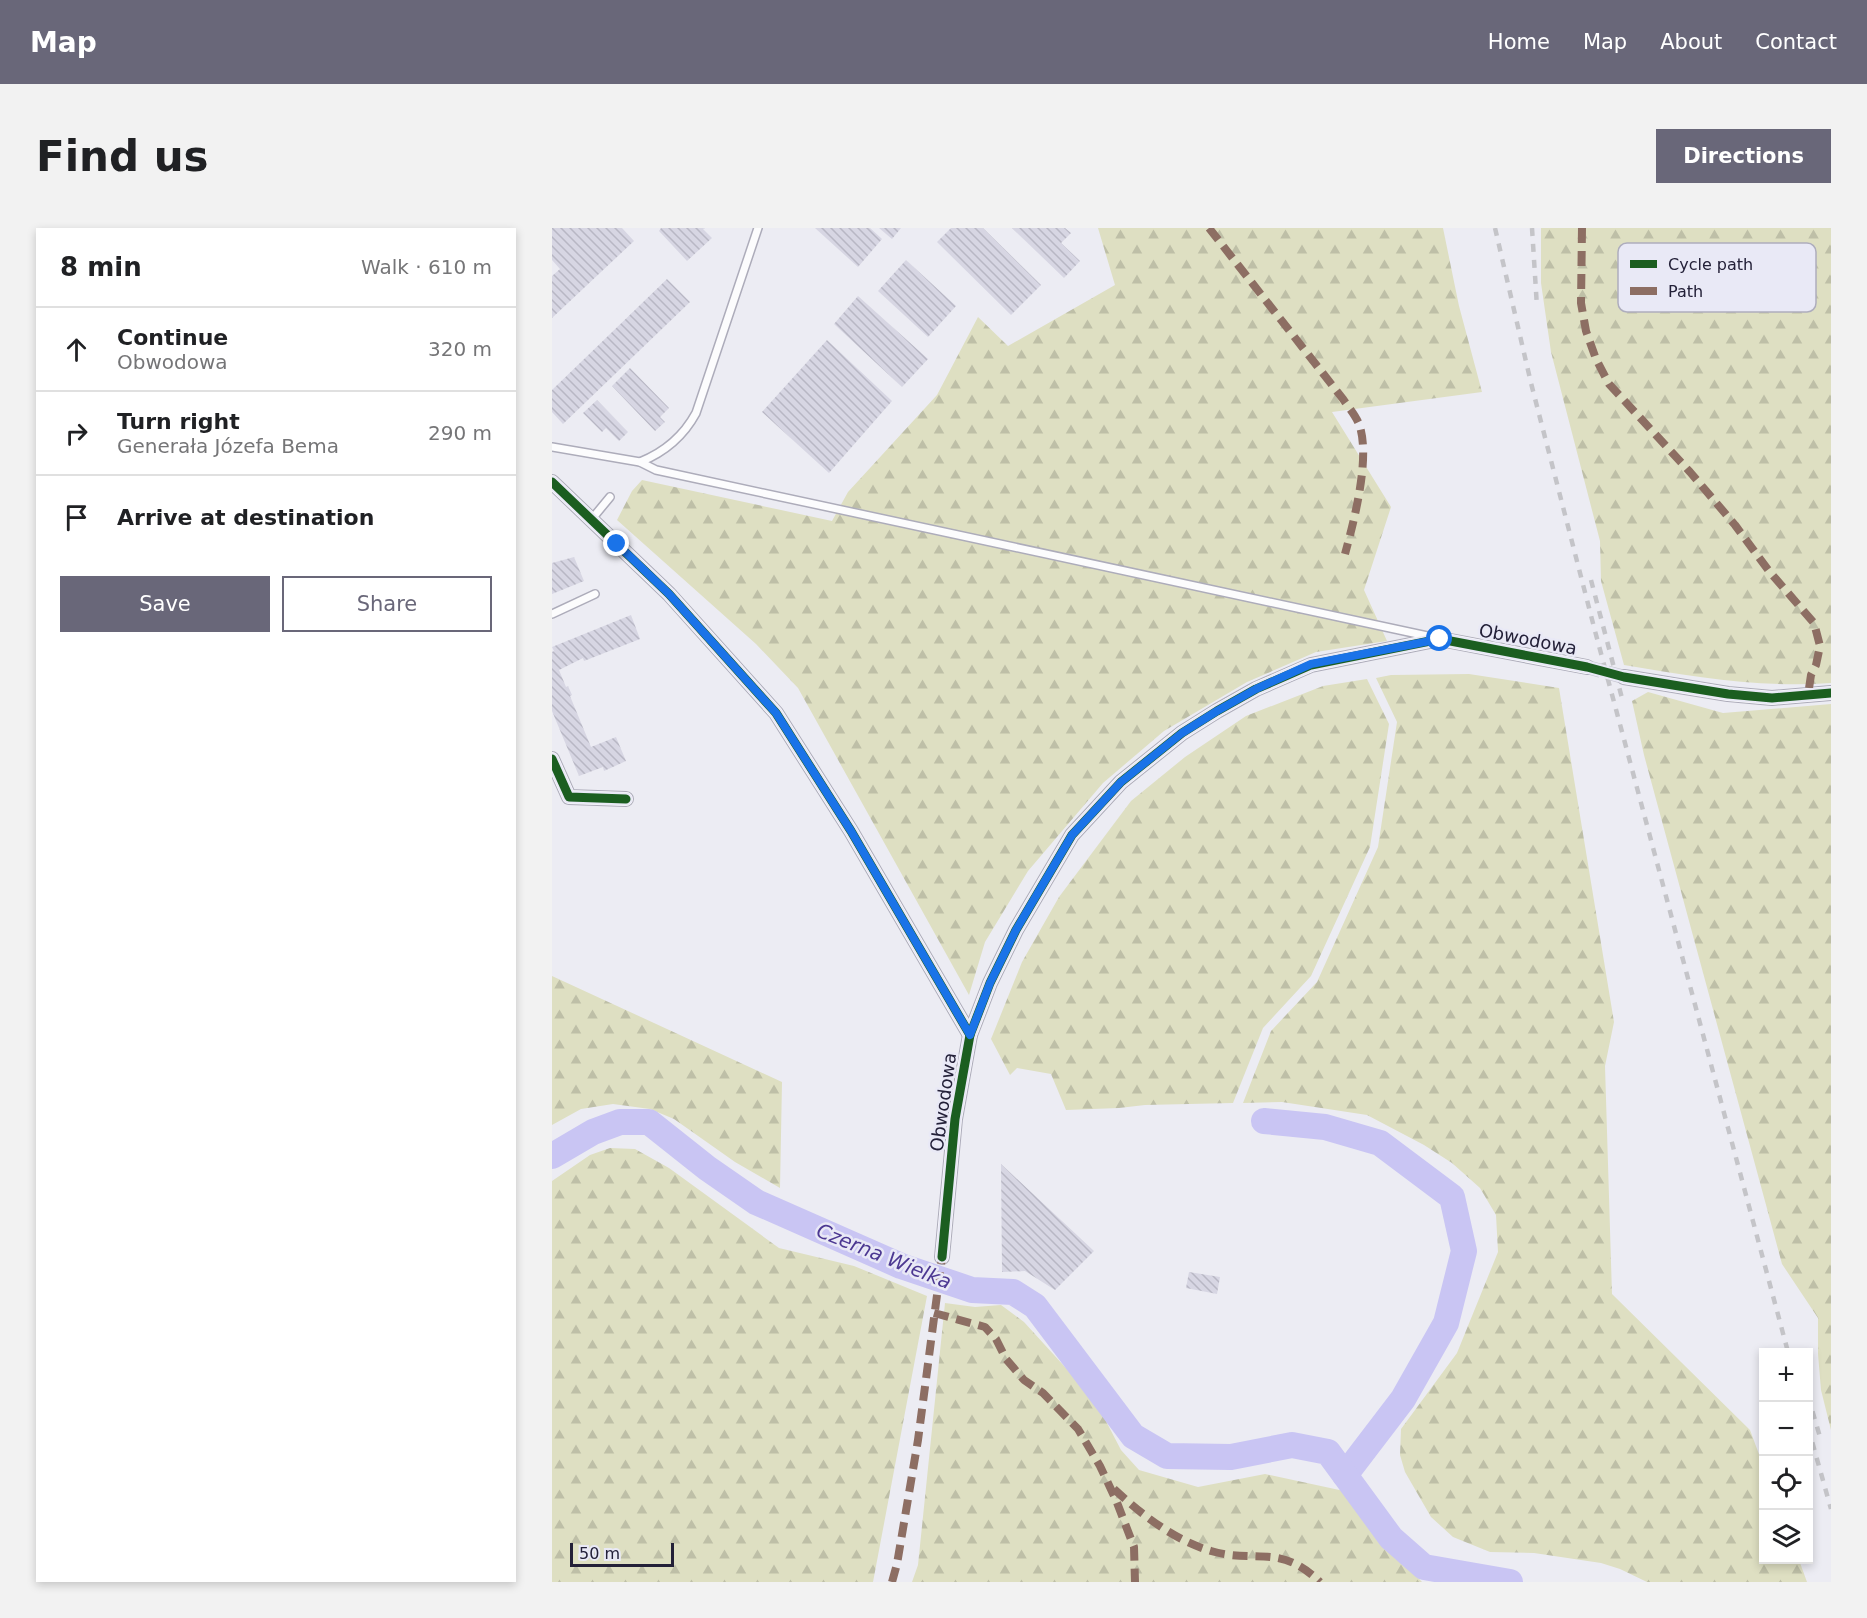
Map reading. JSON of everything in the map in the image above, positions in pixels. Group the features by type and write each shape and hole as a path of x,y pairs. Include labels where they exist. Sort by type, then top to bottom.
{"street":[{"path":"552,482 669,594 776,713 851,831 970,1035"},
{"name":"Obwodowa","path":"942,1257 955,1119 970,1035 990,983 1016,930 1072,835 1121,782 1182,733 1217,711 1311,664 1440,639 1587,667"},
{"path":"1624,677 1772,698 1831,693"},
{"path":"552,759 569,797 626,799"}],"lane":[{"path":"640,462 655,456 674,443 689,427 696,413 758,228"},
{"path":"552,447 640,462 656,470 1440,639"},
{"path":"591,520 610,497"},
{"path":"552,614 595,594"}],"green space":[{"path":"1098,228 1443,228 1459,306 1482,392 1332,412 1391,507 1364,590 1387,641 1316,652 1247,682 1164,731 1103,783 1028,871 985,942 969,995 798,688 756,644 617,520 632,491 642,480 832,521 848,492 937,395 978,317 1008,346 1115,285"},
{"path":"1541,228 1831,228 1831,683 1753,683 1624,665 1601,581 1600,541 1551,352 1541,283"},
{"path":"1469,674 1559,688 1614,1022 1605,1066 1612,1294 1750,1430 1759,1454 1759,1564 1800,1564 1807,1582 1647,1582 1601,1563 1534,1553 1490,1552 1453,1537 1431,1517 1405,1472 1400,1455 1401,1429 1457,1353 1498,1252 1496,1215 1480,1188 1452,1163 1424,1145 1367,1115 1282,1102 1243,1103 1271,1031 1317,982 1378,847 1397,722 1376,678 1391,675"},
{"path":"1367,679 1389,724 1370,847 1311,976 1263,1028 1233,1103 1066,1110 1051,1074 1017,1068 1010,1075 991,1039 1022,962 1059,897 1131,801 1185,757 1246,716 1323,686"},
{"path":"1648,692 1723,713 1831,704 1831,1430 1821,1390 1818,1318 1782,1264 1644,755 1632,701"},
{"path":"552,976 782,1082 780,1188 735,1162 674,1119 650,1109 613,1104 581,1109 552,1125"},
{"path":"610,1148 635,1149 669,1168 779,1248 854,1266 927,1296 873,1582 552,1582 552,1181 590,1155"},
{"path":"945,1303 975,1307 1001,1305 1024,1322 1095,1400 1121,1450 1139,1470 1198,1487 1265,1474 1344,1491 1384,1522 1406,1565 1422,1582 912,1582 918,1565"}],"building":[{"path":"552,228 622,228 634,241 552,318 552,276 560,269 552,260"},
{"path":"661,228 705,228 703,229 712,238 687,261 659,231"},
{"path":"815,228 870,228 882,239 858,267"},
{"path":"879,228 901,228 892,239"},
{"path":"951,228 983,228 1041,285 1011,315 937,242"},
{"path":"1012,228 1065,228 1071,233 1061,243 1080,261 1064,278"},
{"path":"906,260 956,306 928,337 878,291"},
{"path":"667,279 690,302 563,424 552,412 552,390"},
{"path":"858,296 928,359 902,387 834,324"},
{"path":"827,340 892,401 829,473 762,412"},
{"path":"630,368 669,408 660,417 665,422 655,431 612,386"},
{"path":"597,400 628,432 619,441 606,428 602,432 583,413"},
{"path":"574,557 584,581 552,594 552,563"},
{"path":"631,615 640,639 584,661 583,658 559,670 572,695 570,696 591,747 616,737 626,761 604,771 603,767 579,776 552,711 552,652 554,651 552,647"},
{"path":"1001,1164 1094,1251 1055,1290 1025,1271 1002,1272"},
{"path":"1189,1272 1220,1277 1217,1294 1186,1288"}],"waterway":[{"name":"Czerna Wielka","path":"1264,1121 1325,1127 1380,1143 1452,1197 1464,1251 1446,1323 1403,1399 1345,1475"},
{"name":"Czerna Wielka","path":"552,1156 593,1132 620,1122 649,1122 707,1168 756,1202 901,1266 972,1290 1013,1292 1035,1306 1133,1436 1167,1456 1231,1457 1292,1445 1328,1452 1391,1538 1424,1567 1510,1582"}],"tunnel":[{"path":"1587,667 1624,677"}],"railway":[{"path":"1495,228 1531,383 1595,631 1787,1348"},
{"path":"1532,228 1537,307"},
{"path":"1591,580 1623,702"},
{"path":"1810,1402 1820,1437"},
{"path":"1813,1445 1831,1509"}],"marked path":[{"path":"1209,228 1343,399 1359,423 1363,441 1362,473 1345,554"},
{"path":"1582,228 1581,303 1586,331 1596,359 1609,384 1690,472 1814,623 1820,646 1816,665 1811,675 1808,695"},
{"path":"892,1582 918,1440 942,1257"},
{"path":"934,1313 985,1327 996,1339 1006,1359 1024,1380 1043,1393 1078,1429 1100,1466 1134,1547 1135,1582"},
{"path":"1114,1489 1147,1517 1197,1546 1227,1554 1280,1558 1306,1570 1320,1582"}],"cycle path":[{"path":"552,482 669,594 776,713 851,831 970,1035"},
{"path":"942,1257 955,1119 970,1035 990,983 1016,930 1072,835 1121,782 1182,733 1256,689 1311,665 1440,639 1587,667 1624,677 1728,694 1772,698 1831,693"},
{"path":"552,759 569,797 626,799"}],"route":[{"path":"617,544 669,594 776,713 851,831 970,1035 990,983 1016,930 1072,835 1121,782 1182,733 1217,711 1256,689 1311,664 1440,639"}]}
